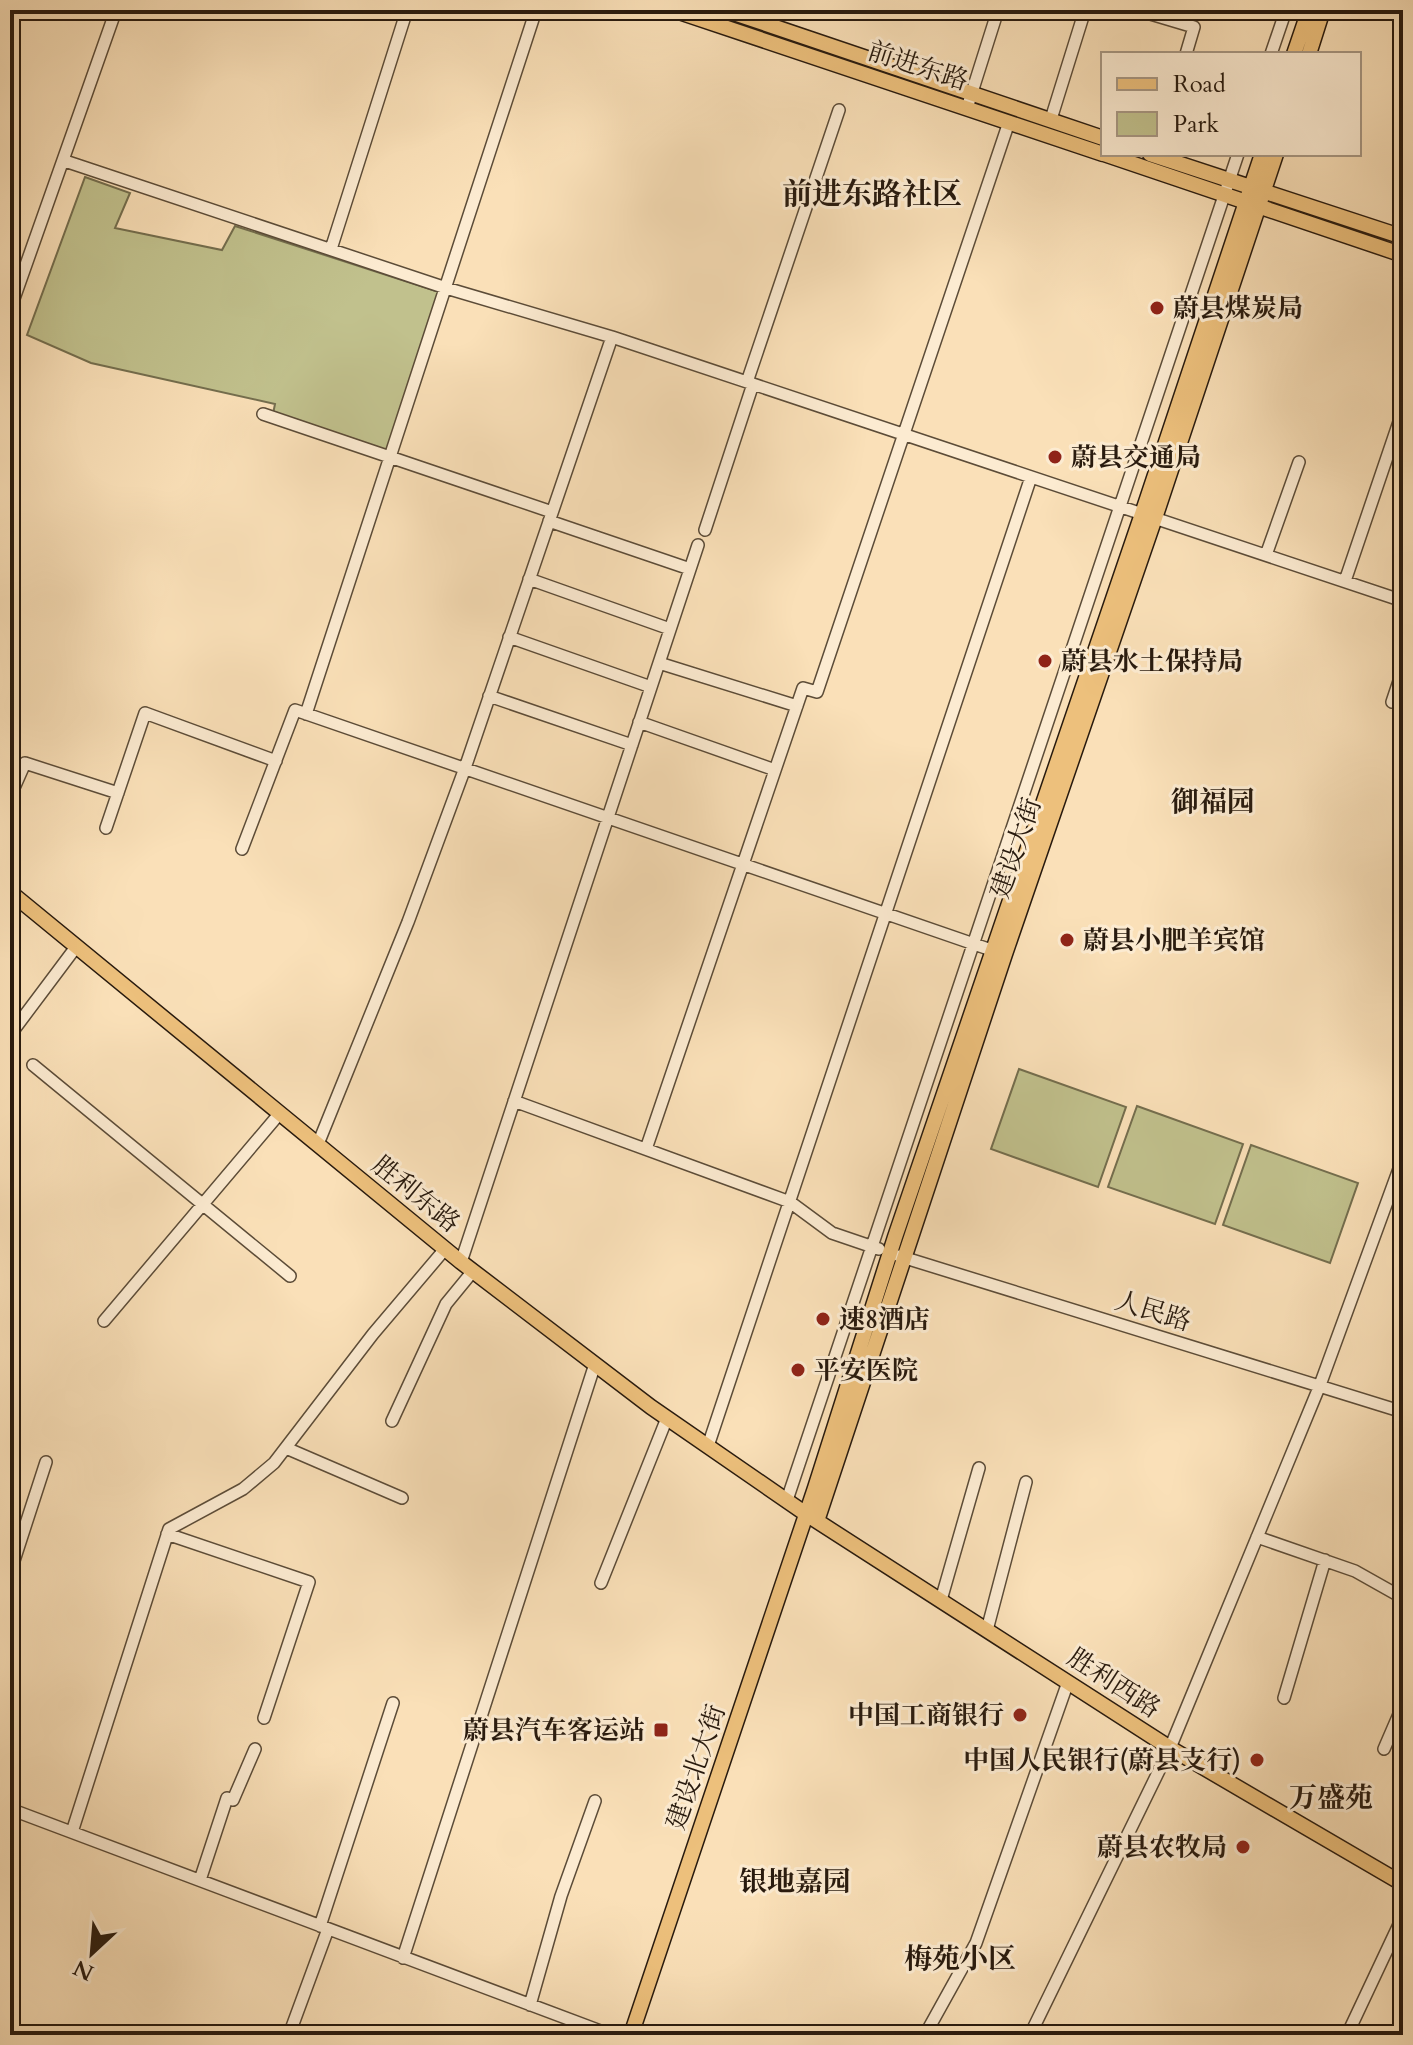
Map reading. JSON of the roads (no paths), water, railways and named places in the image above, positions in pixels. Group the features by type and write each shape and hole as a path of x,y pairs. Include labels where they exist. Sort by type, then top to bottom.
{"main road":[{"name":"前进东路","path":"673,10 1101,153"},
{"name":"前进东路","path":"725,10 1101,137"},
{"path":"1300,51 1309,10"},
{"path":"1300,51 1323,10"},
{"name":"前进东路","path":"1111,156 1255,196"},
{"name":"前进东路","path":"1155,156 1227,187"},
{"path":"1255,196 1262,156"},
{"path":"1255,196 1275,156"},
{"path":"1255,196 1403,237"},
{"path":"1255,196 1403,255"},
{"name":"建设大街","path":"811,1517 998,952 1149,516 1255,196"},
{"name":"胜利东路","path":"10,892 445,1249 667,1418 811,1517"},
{"name":"胜利西路","path":"811,1517 1170,1748 1403,1884"},
{"name":"建设北大街","path":"631,2035 811,1517"}],"street":[{"path":"10,308 65,161 116,10"},
{"path":"331,249 407,10"},
{"path":"306,714 536,10"},
{"path":"967,108 998,10"},
{"path":"1051,119 1085,10"},
{"path":"1137,10 1194,27 1187,52"},
{"path":"1272,52 1286,10"},
{"path":"1276,39 1300,51"},
{"path":"705,530 839,110"},
{"path":"646,1149 803,688 817,692 1009,122"},
{"path":"787,1500 1237,156"},
{"path":"65,161 446,288 612,337 1403,601"},
{"path":"318,1144 408,922 465,768 612,337"},
{"path":"1345,581 1403,410"},
{"path":"263,414 391,457 690,569"},
{"path":"1266,555 1299,462"},
{"path":"708,1446 1031,477"},
{"path":"392,1421 467,1266 514,1101 698,545"},
{"path":"529,579 670,629"},
{"path":"509,637 651,687"},
{"path":"659,663 797,706"},
{"path":"1392,702 1403,669"},
{"path":"489,696 632,745"},
{"path":"242,849 295,710 998,952"},
{"path":"106,828 145,713 276,761"},
{"path":"639,722 775,770"},
{"path":"10,797 25,763 118,793"},
{"path":"10,1035 76,947"},
{"path":"33,1065 290,1276"},
{"name":"人民路","path":"514,1101 790,1202 832,1233 1403,1412"},
{"path":"104,1321 280,1113"},
{"path":"1030,2035 1170,1748 1320,1385 1403,1158"},
{"path":"72,1832 169,1529 243,1489 274,1463 373,1334 445,1249"},
{"path":"403,1958 595,1364"},
{"path":"601,1583 667,1418"},
{"path":"286,1448 402,1498"},
{"path":"10,1573 46,1462"},
{"path":"941,1600 979,1468"},
{"path":"987,1630 1026,1482"},
{"path":"167,1534 309,1582 264,1718"},
{"path":"1257,1537 1355,1571 1403,1598"},
{"path":"1284,1698 1325,1560"},
{"path":"925,2035 976,1943 1068,1682"},
{"path":"289,2035 393,1703"},
{"path":"1384,1749 1403,1705"},
{"path":"200,1880 227,1798 233,1800 255,1749"},
{"path":"530,2005 561,1896 595,1801"},
{"path":"10,1809 611,2035"},
{"path":"1347,2035 1403,1916"}],"place":[{"name":"蔚县煤炭局","path":"1157,308"},
{"name":"蔚县交通局","path":"1055,457"},
{"name":"蔚县水土保持局","path":"1045,661"},
{"name":"蔚县小肥羊宾馆","path":"1067,940"},
{"name":"速8酒店","path":"823,1319"},
{"name":"平安医院","path":"798,1370"},
{"name":"中国工商银行","path":"1020,1715"},
{"name":"蔚县汽车客运站","path":"661,1730"},
{"name":"中国人民银行(蔚县支行)","path":"1257,1760"},
{"name":"蔚县农牧局","path":"1243,1847"}],"district":[{"name":"前进东路社区","path":"872,194"},
{"name":"御福园","path":"1213,802"},
{"name":"万盛苑","path":"1331,1798"},
{"name":"银地嘉园","path":"795,1882"},
{"name":"梅苑小区","path":"960,1959"}]}
